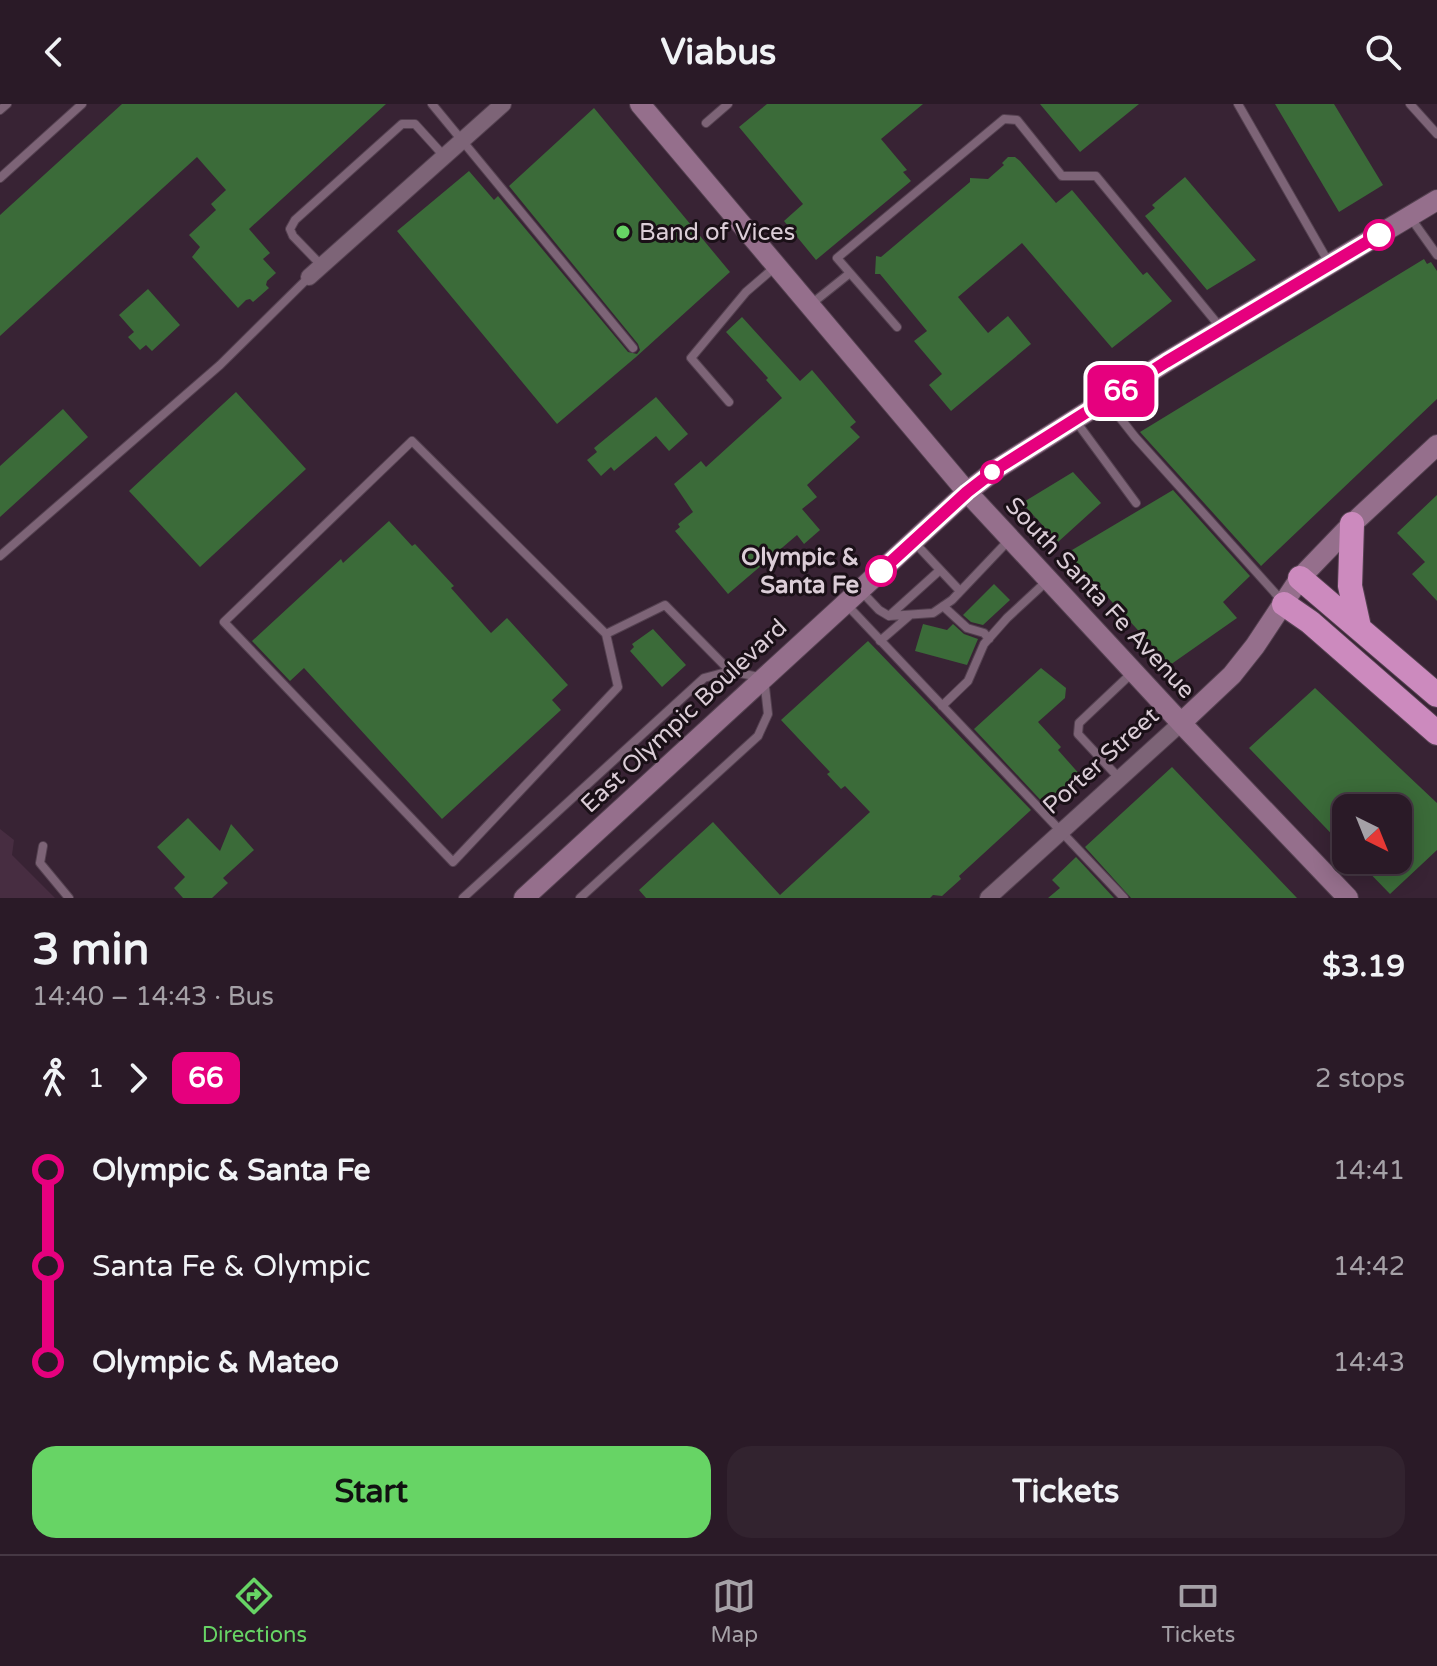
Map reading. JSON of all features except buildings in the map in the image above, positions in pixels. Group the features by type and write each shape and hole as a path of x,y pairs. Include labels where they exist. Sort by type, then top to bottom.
{"highway":[{"path":"1352,524 1350,586 1359,627"},
{"path":"1300,578 1437,695"},
{"path":"1284,604 1310,622 1437,733"}],"main road":[{"name":"South Santa Fe Avenue","path":"646,106 809,307 967,492 1348,898"},
{"name":"East Olympic Boulevard","path":"524,898 852,596 998,468 1437,200"},
{"name":"Porter Street","path":"1181,723 1232,675 1300,578 1352,524 1437,445"}],"street":[{"path":"309,277 503,104"},
{"name":"Porter Street","path":"988,898 1181,723"}],"lane":[{"path":"0,110 7,104"},
{"path":"0,178 82,104"},
{"path":"432,104 633,348"},
{"path":"706,123 728,104"},
{"path":"1238,104 1330,264"},
{"path":"1410,104 1437,134"},
{"path":"897,327 837,258 1004,119 1017,120 1062,176 1096,176 1222,329"},
{"path":"322,266 293,236 290,229 295,220 402,124 415,124 444,156"},
{"path":"1410,216 1437,255"},
{"path":"729,402 691,358 746,292 776,266"},
{"path":"809,307 850,273"},
{"path":"0,556 222,363 309,277"},
{"path":"1106,400 1135,437 1284,604"},
{"path":"1075,419 1136,503"},
{"path":"412,441 606,634 618,687 453,862 224,622 412,441"},
{"path":"852,596 889,616 933,613 960,591 1010,540"},
{"path":"914,541 960,591"},
{"path":"889,616 940,570"},
{"path":"942,706 968,681 989,639 1048,581"},
{"path":"852,596 880,641 1124,898"},
{"path":"606,634 665,605 730,671"},
{"path":"943,606 967,628 984,633 989,639"},
{"path":"880,641 909,616"},
{"path":"463,898 704,678 730,671 764,678 768,714 758,736 580,898"},
{"path":"1120,779 1078,734 1079,723 1133,672"},
{"path":"43,846 40,863 69,898"}],"shaded area":[{"path":"0,829 14,840 12,855 55,898 0,898"}],"bus line":[{"name":"66","path":"881,571 967,492 998,468 1166,362 1379,235"}],"place":[{"name":"Band of Vices","path":"623,232"},
{"name":"Olympic & Santa Fe","path":"881,571"}]}
